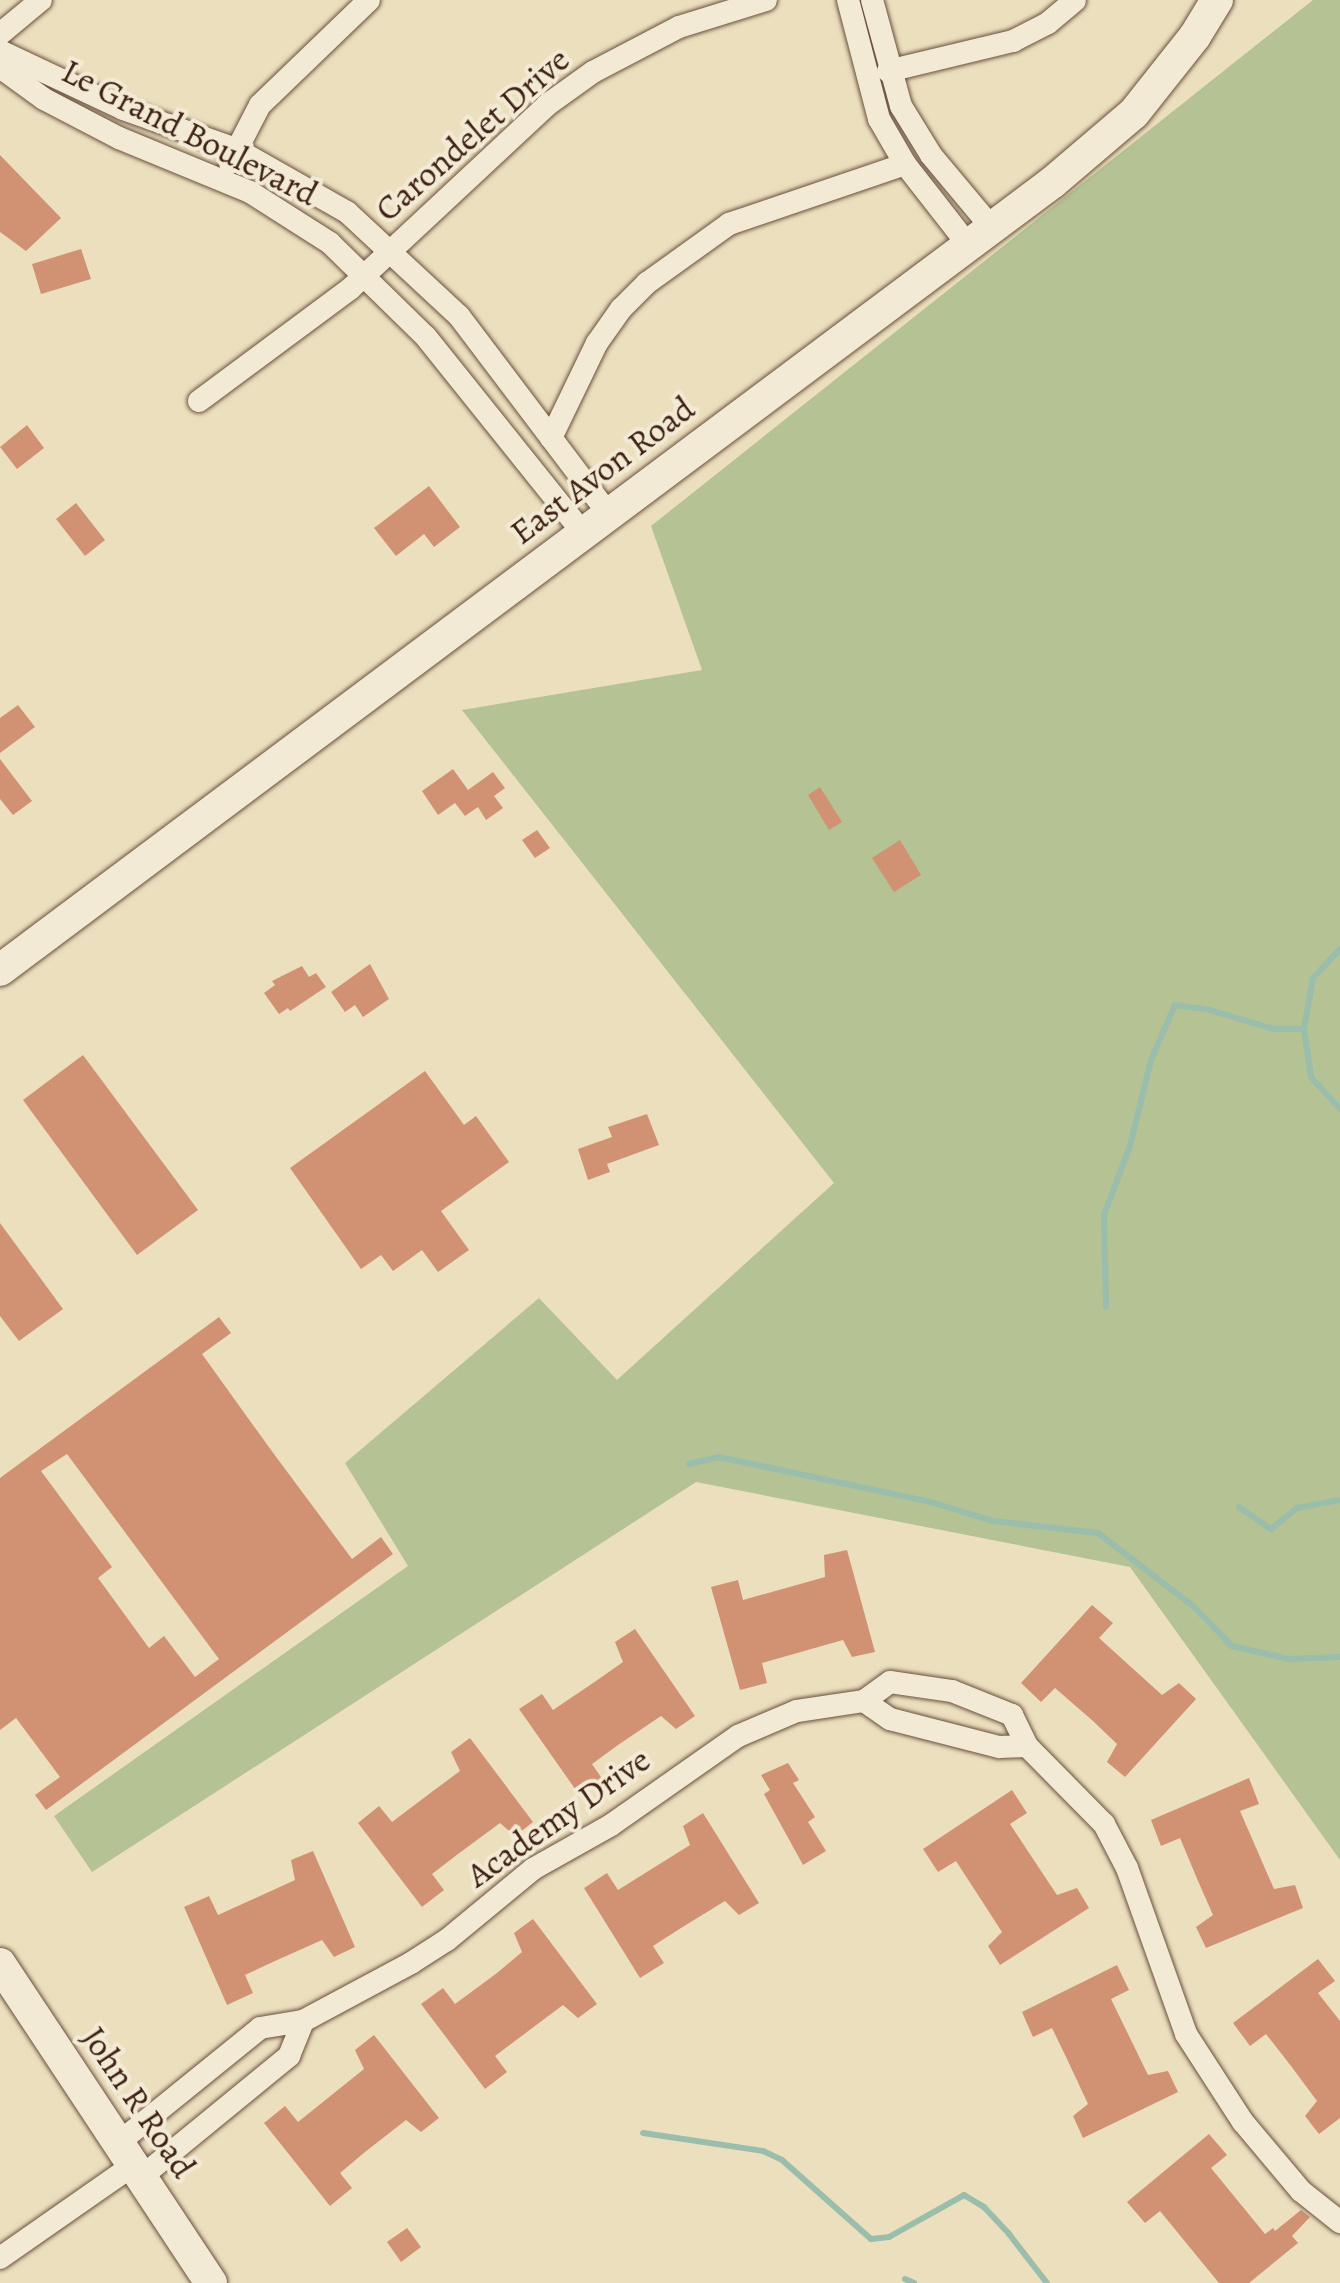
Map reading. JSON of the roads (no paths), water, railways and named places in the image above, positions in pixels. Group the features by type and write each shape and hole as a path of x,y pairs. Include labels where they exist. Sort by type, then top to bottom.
{"main road":[{"name":"East Avon Road","path":"0,970 980,237 1134,112 1196,36 1217,0"},
{"name":"John R Road","path":"0,1964 212,2283"}],"street":[{"path":"0,34 41,0"},
{"path":"221,180 236,148 276,87 369,0"},
{"name":"Carondelet Drive","path":"199,400 365,273 548,105 593,72 679,27 766,0"},
{"path":"848,0 879,119 905,164 980,237"},
{"path":"872,0 888,71 915,131 980,237"},
{"path":"888,71 1013,41 1048,23 1075,0"},
{"name":"Le Grand Boulevard","path":"0,52 123,109 236,148 347,212 459,316 552,438 596,524"},
{"name":"Le Grand Boulevard","path":"0,67 44,98 119,138 221,180 290,215 365,273 596,524"},
{"path":"552,438 597,343 620,308 660,272 729,224 905,164"},
{"name":"Academy Drive","path":"130,2162 260,2028 303,2021 448,1940 533,1868 611,1825 738,1736 797,1711 864,1701 890,1682 952,1691 1012,1715 1027,1746 1104,1824 1127,1868 1186,2034 1243,2122 1301,2192 1340,2222"},
{"path":"864,1701 890,1719 999,1748 1027,1746"},
{"path":"0,2258 130,2162 289,2056 303,2021"}],"waterway":[{"path":"1340,949 1313,978 1304,1029 1311,1077 1340,1109"},
{"path":"1106,1307 1104,1215 1130,1146 1151,1060 1175,1005 1210,1010 1273,1029 1304,1029"},
{"path":"689,1464 719,1457 931,1502 993,1521 1098,1533 1193,1606 1232,1646 1289,1659 1340,1657"},
{"path":"1239,1507 1271,1529 1297,1508 1340,1500"},
{"path":"643,2133 763,2151 782,2160 871,2239 889,2237 964,2195 984,2207 1047,2283"},
{"path":"905,2279 914,2283"}]}
